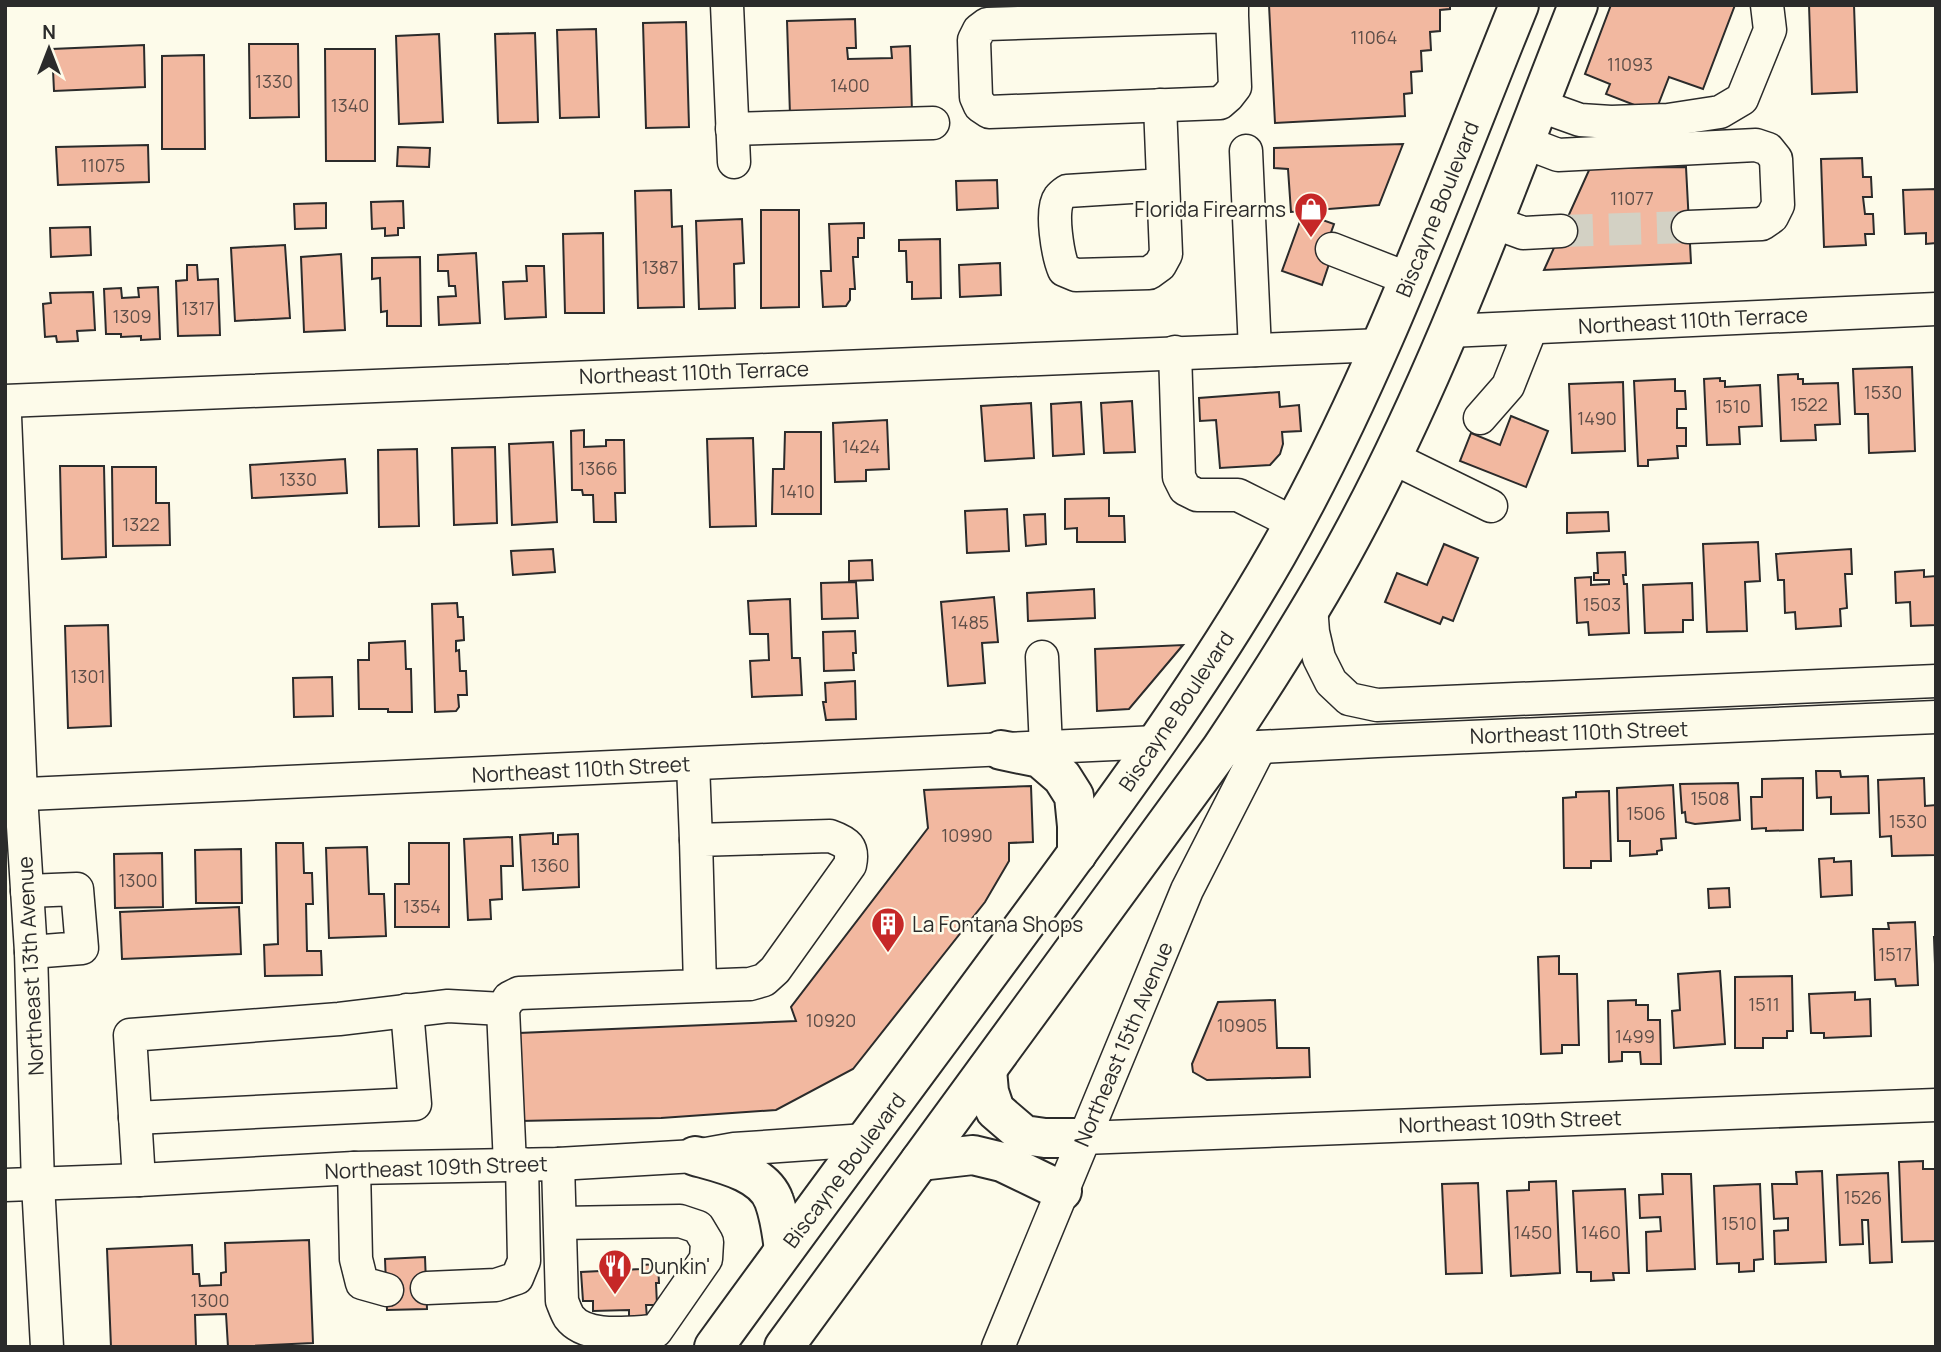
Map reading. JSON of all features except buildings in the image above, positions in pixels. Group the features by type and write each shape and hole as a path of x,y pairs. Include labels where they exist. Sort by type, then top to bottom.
{"main road":[{"name":"Biscayne Boulevard","path":"714,1347 1077,854 1157,742 1240,617 1294,523 1382,345 1519,5"},
{"path":"784,1347 1222,749 1311,606 1351,536 1391,457 1450,331 1578,5"},
{"path":"1001,750 1040,758 1062,776 1074,796 1077,854"},
{"path":"987,1070 989,1092 995,1110 1024,1135 1083,1138"},
{"path":"695,1156 733,1166 758,1181 771,1194 781,1223 785,1250"},
{"path":"920,1161 973,1156 1002,1162 1062,1191"}],"street":[{"path":"727,5 734,162"},
{"path":"1538,105 1580,120 1611,122 1668,120 1720,112 1742,99 1770,30 1767,5"},
{"path":"1232,11 1235,87 1220,103 989,112 980,106 976,97 974,40 979,30 988,24 1232,11"},
{"path":"1160,105 1163,186"},
{"path":"732,129 933,123"},
{"path":"1524,142 1558,155 1756,145 1768,149 1776,159 1778,205 1772,217 1762,225 1688,227"},
{"path":"1246,151 1255,349"},
{"path":"1493,222 1523,233 1561,231"},
{"path":"1332,249 1409,279"},
{"name":"Northeast 110th Terrace","path":"1450,331 1936,309"},
{"path":"1480,418 1508,386 1531,328"},
{"name":"Northeast 110th Terrace","path":"5,401 1382,345"},
{"path":"1175,352 1179,477 1185,489 1196,495 1238,495 1294,523"},
{"name":"Northeast 13th Avenue","path":"5,416 13,795 27,891 31,952 38,1184 47,1347"},
{"path":"1391,457 1491,506"},
{"name":"Northeast 110th Street","path":"1311,606 1319,658 1331,682 1349,699 1377,705 1936,681"},
{"path":"1042,657 1046,748"},
{"path":"1377,705 1377,741"},
{"name":"Northeast 110th Street","path":"1222,749 1936,718"},
{"name":"Northeast 110th Street","path":"13,795 1157,742"},
{"name":"Northeast 15th Avenue","path":"998,1347 1188,890 1260,747"},
{"path":"693,764 700,986"},
{"path":"427,1288 496,1285 517,1278 524,1261 503,1009 509,998 519,993 750,984 764,979 775,971 850,865 852,855 849,846 831,836 696,840"},
{"path":"27,891 77,889 82,948 31,952"},
{"path":"139,1180 130,1035 339,1020 448,1006 503,1009"},
{"path":"135,1118 415,1104 407,1010"},
{"name":"Northeast 109th Street","path":"1083,1138 1936,1105"},
{"name":"Northeast 109th Street","path":"5,1185 354,1168 558,1164 695,1156 734,1149 866,1140"},
{"path":"558,1164 562,1301 570,1318 584,1328 601,1333 656,1331 706,1259 708,1241 698,1227 680,1221 560,1223"},
{"path":"354,1168 356,1259 362,1283 387,1290"}],"tunnel":[{"path":"1561,231 1688,227"}],"place":[{"name":"Florida Firearms","path":"1311,239"},
{"name":"La Fontana Shops","path":"888,954"},
{"name":"Dunkin'","path":"615,1296"}]}
